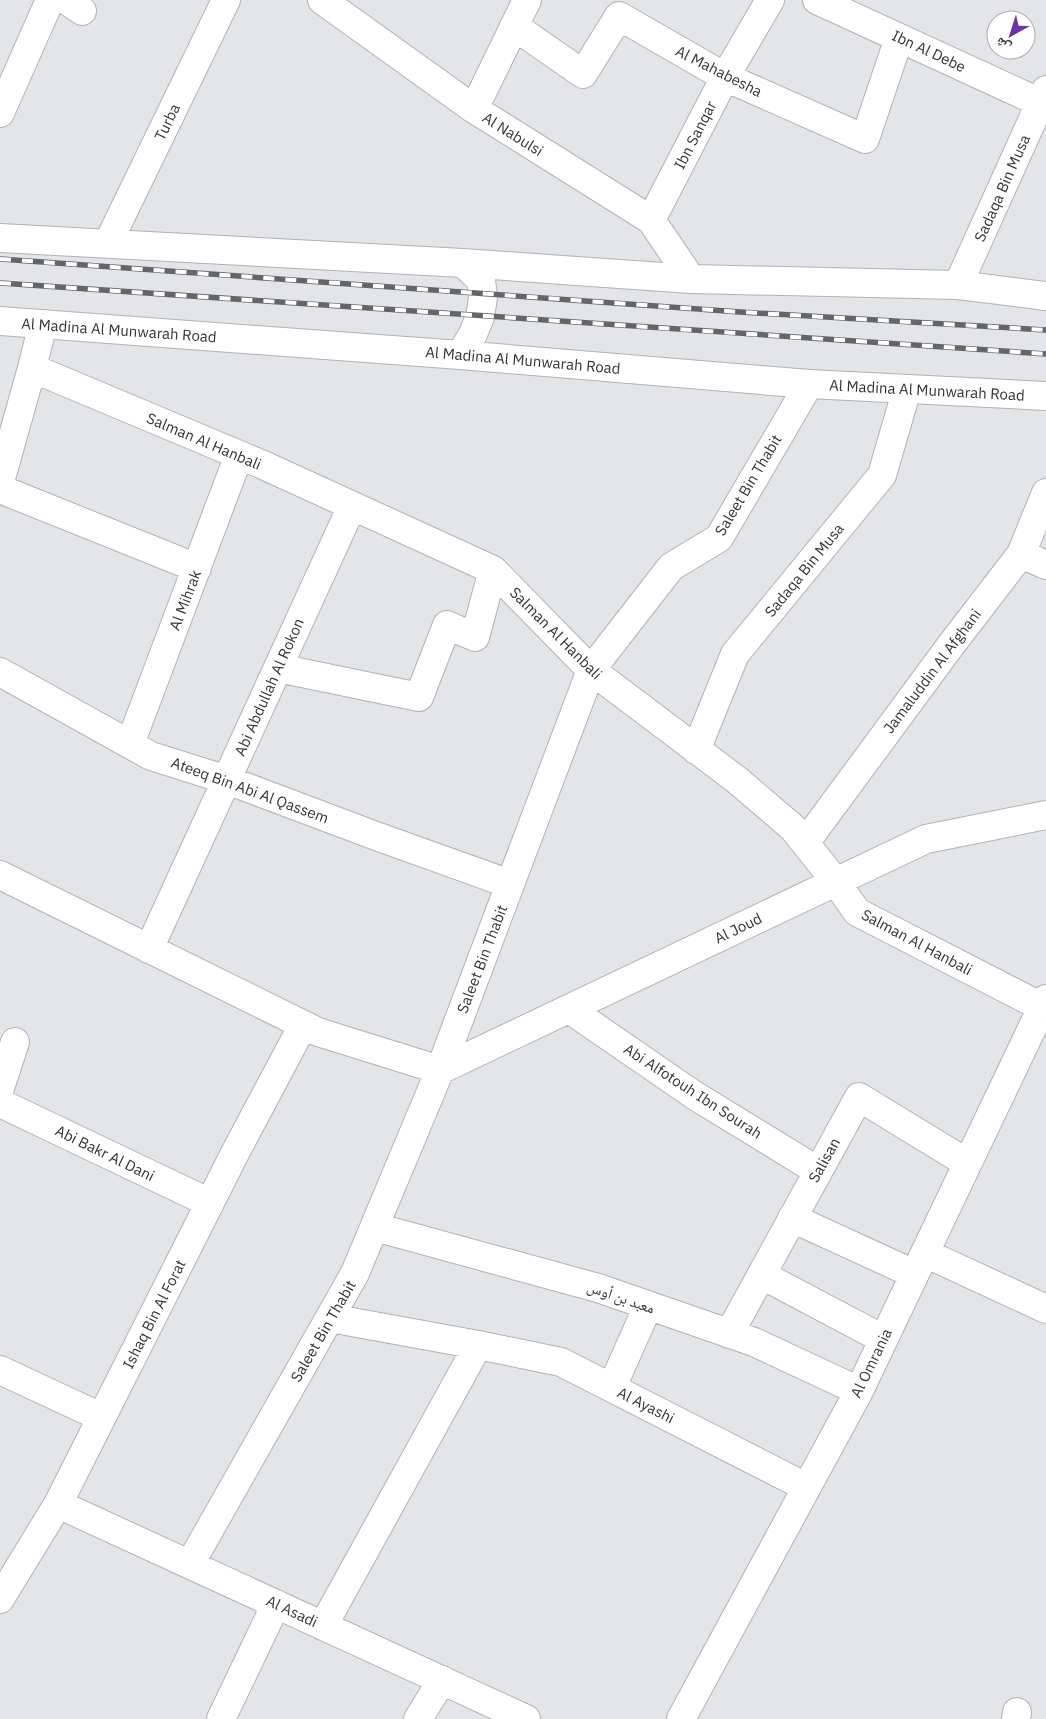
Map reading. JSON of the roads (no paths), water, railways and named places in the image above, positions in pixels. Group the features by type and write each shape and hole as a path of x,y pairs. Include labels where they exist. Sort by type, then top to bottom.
{"street":[{"path":"0,113 50,0"},
{"name":"Turba","path":"108,244 226,0"},
{"name":"Al Nabulsi","path":"322,0 474,109 651,220 691,279"},
{"path":"474,109 527,0"},
{"name":"Ibn Sanqar","path":"651,220 725,77 770,0"},
{"name":"Ibn Al Debe","path":"817,0 899,38 1043,96"},
{"name":"Al Mahabesha","path":"514,26 583,74 619,16 725,77 865,139 899,38"},
{"name":"Sadaqa Bin Musa","path":"958,285 1043,96"},
{"path":"0,238 463,263 691,279 958,285 1046,296"},
{"path":"460,355 472,336 480,317 483,297 480,280 463,263"},
{"name":"Al Madina Al Munwarah Road","path":"0,321 460,355 809,384 1046,396"},
{"path":"0,482 43,324"},
{"name":"Salman Al Hanbali","path":"32,368 240,455 493,570 591,670 737,780 793,828 857,912 1044,1003"},
{"name":"Saleet Bin Thabit","path":"190,1564 355,1273 440,1070 591,670 671,567 719,538 809,384"},
{"name":"Sadaqa Bin Musa","path":"696,750 735,654 882,475 907,389"},
{"name":"Al Mihrak","path":"130,744 240,455"},
{"path":"0,489 197,568"},
{"name":"Jamaluddin Al Afghani","path":"805,843 951,645 1021,554 1046,493"},
{"name":"Abi Abdullah Al Rokon","path":"149,949 352,506"},
{"path":"1021,554 1046,565"},
{"path":"278,668 419,697 447,625 475,637 493,570"},
{"name":"Ateeq Bin Abi Al Qassem","path":"0,672 151,756 227,780 510,884"},
{"name":"Al Joud","path":"440,1070 926,839 1046,815"},
{"path":"0,876 318,1032 440,1070"},
{"name":"Al Omrania","path":"680,1719 859,1391 1044,1003"},
{"name":"Abi Alfotouh Ibn Sourah","path":"569,1009 694,1095 818,1171"},
{"name":"Ishaq Bin Al Forat","path":"0,1599 58,1504 210,1203 303,1025"},
{"path":"2,1075 15,1042"},
{"name":"Salisan","path":"729,1334 858,1097 967,1163"},
{"name":"Abi Bakr Al Dani","path":"0,1102 210,1203"},
{"path":"792,1218 1046,1309"},
{"name":"معبد بن أوس","path":"375,1227 598,1288 754,1342 859,1391"},
{"path":"762,1275 883,1339"},
{"path":"612,1387 648,1306"},
{"name":"Al Ayashi","path":"330,1318 561,1362 806,1487"},
{"path":"324,1626 478,1345"},
{"path":"0,1370 101,1417"},
{"name":"Al Asadi","path":"58,1504 526,1719"},
{"path":"221,1719 276,1604"},
{"path":"418,1719 442,1680"}],"railway":[{"path":"0,259 740,312 1046,330"},
{"path":"0,283 1046,354"}]}
